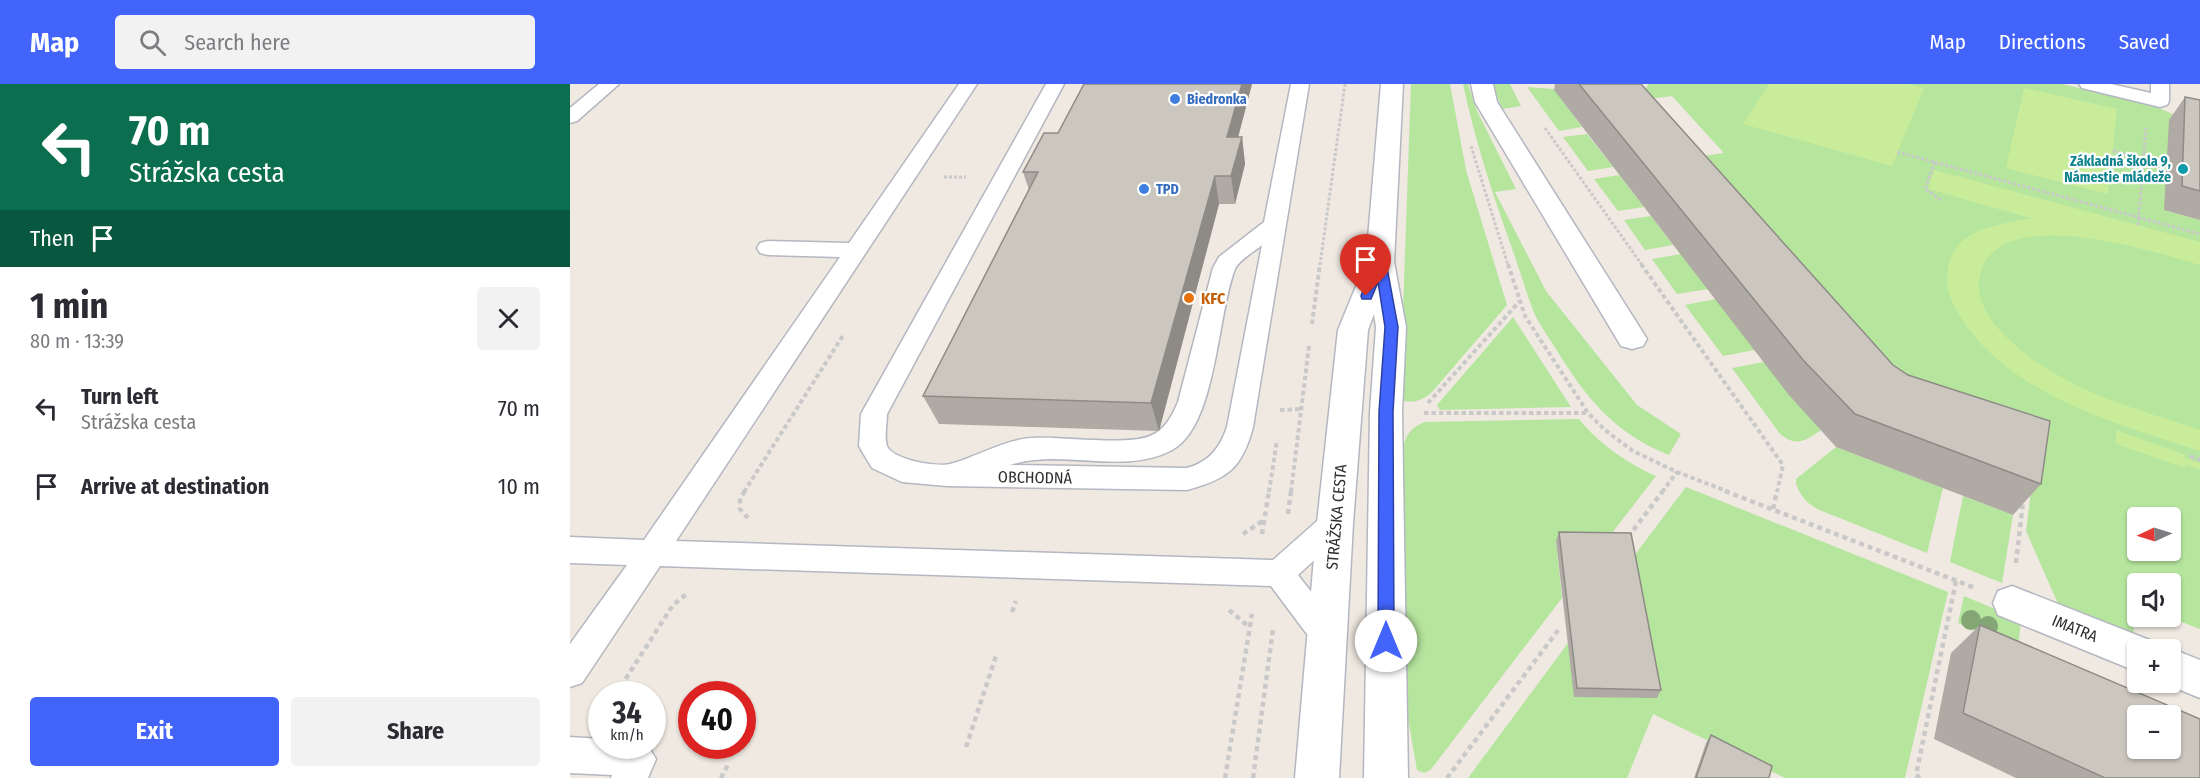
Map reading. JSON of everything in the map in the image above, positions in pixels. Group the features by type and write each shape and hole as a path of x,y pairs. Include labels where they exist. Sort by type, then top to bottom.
{"street":[{"name":"STRÁŽSKA CESTA","path":"1386,778 1386,412 1392,327 1380,262 1392,84"},
{"path":"1482,84 1486,102 1632,339"},
{"name":"STRÁŽSKA CESTA","path":"1317,778 1335,523 1353,330 1380,262"},
{"name":"IMATRA","path":"2012,603 2127,650"},
{"path":"2181,671 2200,679"}],"lane":[{"path":"570,117 610,84"},
{"path":"570,672 968,84"},
{"name":"OBCHODNÁ","path":"1055,84 874,414 873,446 882,460 902,471 947,476 1168,480 1209,473 1226,458 1235,445 1240,427 1300,84"},
{"path":"2088,84 2160,101 2166,89"},
{"path":"947,476 1029,448 1131,450 1147,449 1163,443 1176,433 1184,422 1227,262 1274,225"},
{"path":"768,248 856,250"},
{"path":"570,550 1279,573 1335,523"},
{"path":"1279,573 1326,635"},
{"path":"570,755 634,769"}],"path":[{"path":"1312,328 1345,84"},
{"path":"1540,121 1783,465 1773,509"},
{"path":"2138,225 2146,126"},
{"path":"1469,138 1477,170 1525,316 1588,413 1633,452 1677,472 2012,603 2023,497"},
{"path":"2113,151 2143,159"},
{"path":"1897,152 2200,234"},
{"path":"1935,162 1925,189 1942,201"},
{"path":"938,187 950,168"},
{"path":"1520,302 1419,413 1588,413"},
{"path":"756,522 746,517 740,509 740,498 850,324"},
{"path":"1253,778 1310,340"},
{"path":"2190,456 2200,460"},
{"path":"1628,538 1677,472"},
{"path":"1233,536 1243,534 1264,520"},
{"path":"1920,778 1916,774 1956,581"},
{"path":"624,681 673,605 685,594 698,589"},
{"path":"1225,778 1252,614"},
{"path":"1447,778 1559,629"},
{"path":"966,747 996,656"},
{"path":"721,778 729,763"}],"green space":[{"path":"1411,84 1450,84 1466,170 1507,305 1432,392 1412,402 1404,401 1400,395"},
{"path":"1463,84 1468,84 1477,111 1516,189 1495,192 1546,291 1637,405 1681,434 1669,455 1632,436 1603,412 1567,367 1538,320 1489,180"},
{"path":"1492,84 1510,84 1521,106 1502,109"},
{"path":"1649,84 2062,84 2153,105 2200,127 2164,210 2200,220 2200,629 2181,622 2181,573 2127,573 2127,627 2134,627 2133,636 2059,606 2026,531 2038,435 1895,388 1640,96","holes":["1672,96 1723,152 1697,157 1649,99"]},
{"path":"1769,84 1909,84 1924,88 1892,166 1743,124"},
{"path":"1527,87 1554,89 1582,127 1559,131"},
{"path":"2024,88 2117,109 2108,194 2006,168"},
{"path":"1587,134 1613,167 1588,171 1563,137"},
{"path":"1934,170 2200,242 2200,265 2113,242 2076,237 2042,236 2012,241 1990,255 1979,280 1979,292 1982,303 1995,324 2021,350 2049,370 2090,392 2200,430 2200,451 2134,430 2067,403 2035,386 2006,366 1980,343 1959,315 1950,297 1947,277 1950,261 1956,248 1976,232 2030,218 1928,189"},
{"path":"1619,175 1644,207 1618,211 1594,179"},
{"path":"1651,216 1673,245 1645,250 1624,220"},
{"path":"1681,254 1708,289 1677,294 1652,259"},
{"path":"1716,299 1755,350 1723,356 1685,305"},
{"path":"1513,317 1571,407 1440,410 1437,405"},
{"path":"1764,362 1821,430 1801,441 1791,440 1780,434 1732,368"},
{"path":"1579,419 1614,452 1656,476 1605,542 1556,541 1562,598 1432,768 1425,772 1419,771 1405,701 1400,473 1402,450 1407,436 1411,430 1425,422"},
{"path":"2116,430 2185,455 2185,462 2186,458 2200,463 2200,470 2186,465 2185,468 2116,444"},
{"path":"1836,447 1943,488 1927,553 1817,509 1807,502 1800,493 1796,479"},
{"path":"1686,487 1948,592 1905,778 1785,778 1653,714 1627,778 1468,778 1568,643 1575,696 1631,560"},
{"path":"1963,496 2013,515 2002,583 1950,562"},
{"path":"1964,596 2021,620 2018,649 1958,623"}],"building":[{"path":"1084,84 1242,84 1227,137 1242,137 1231,176 1215,176 1151,403 923,396 1038,172 1023,172 1044,133 1058,133"},
{"path":"1579,84 1641,84 1893,365 1908,375 2050,421 2041,484 1855,414 1804,361"},
{"path":"2185,97 2200,100 2200,191 2182,186"},
{"path":"1559,532 1631,533 1661,690 1577,688"},
{"path":"1980,625 2127,688 2127,693 2139,693 2167,705 2127,705 2127,759 2181,759 2181,711 2200,719 2200,778 2105,778 1963,713"},
{"path":"1711,735 1772,766 1769,778 1696,778"}],"place":[{"name":"Biedronka","path":"1175,99"},
{"name":"Základná škola 9, Námestie mládeže","path":"2183,169"},
{"name":"TPD","path":"1144,189"},
{"name":"KFC","path":"1189,298"}],"route":[{"path":"1366,296 1380,262 1392,327 1386,412 1386,641"}]}
